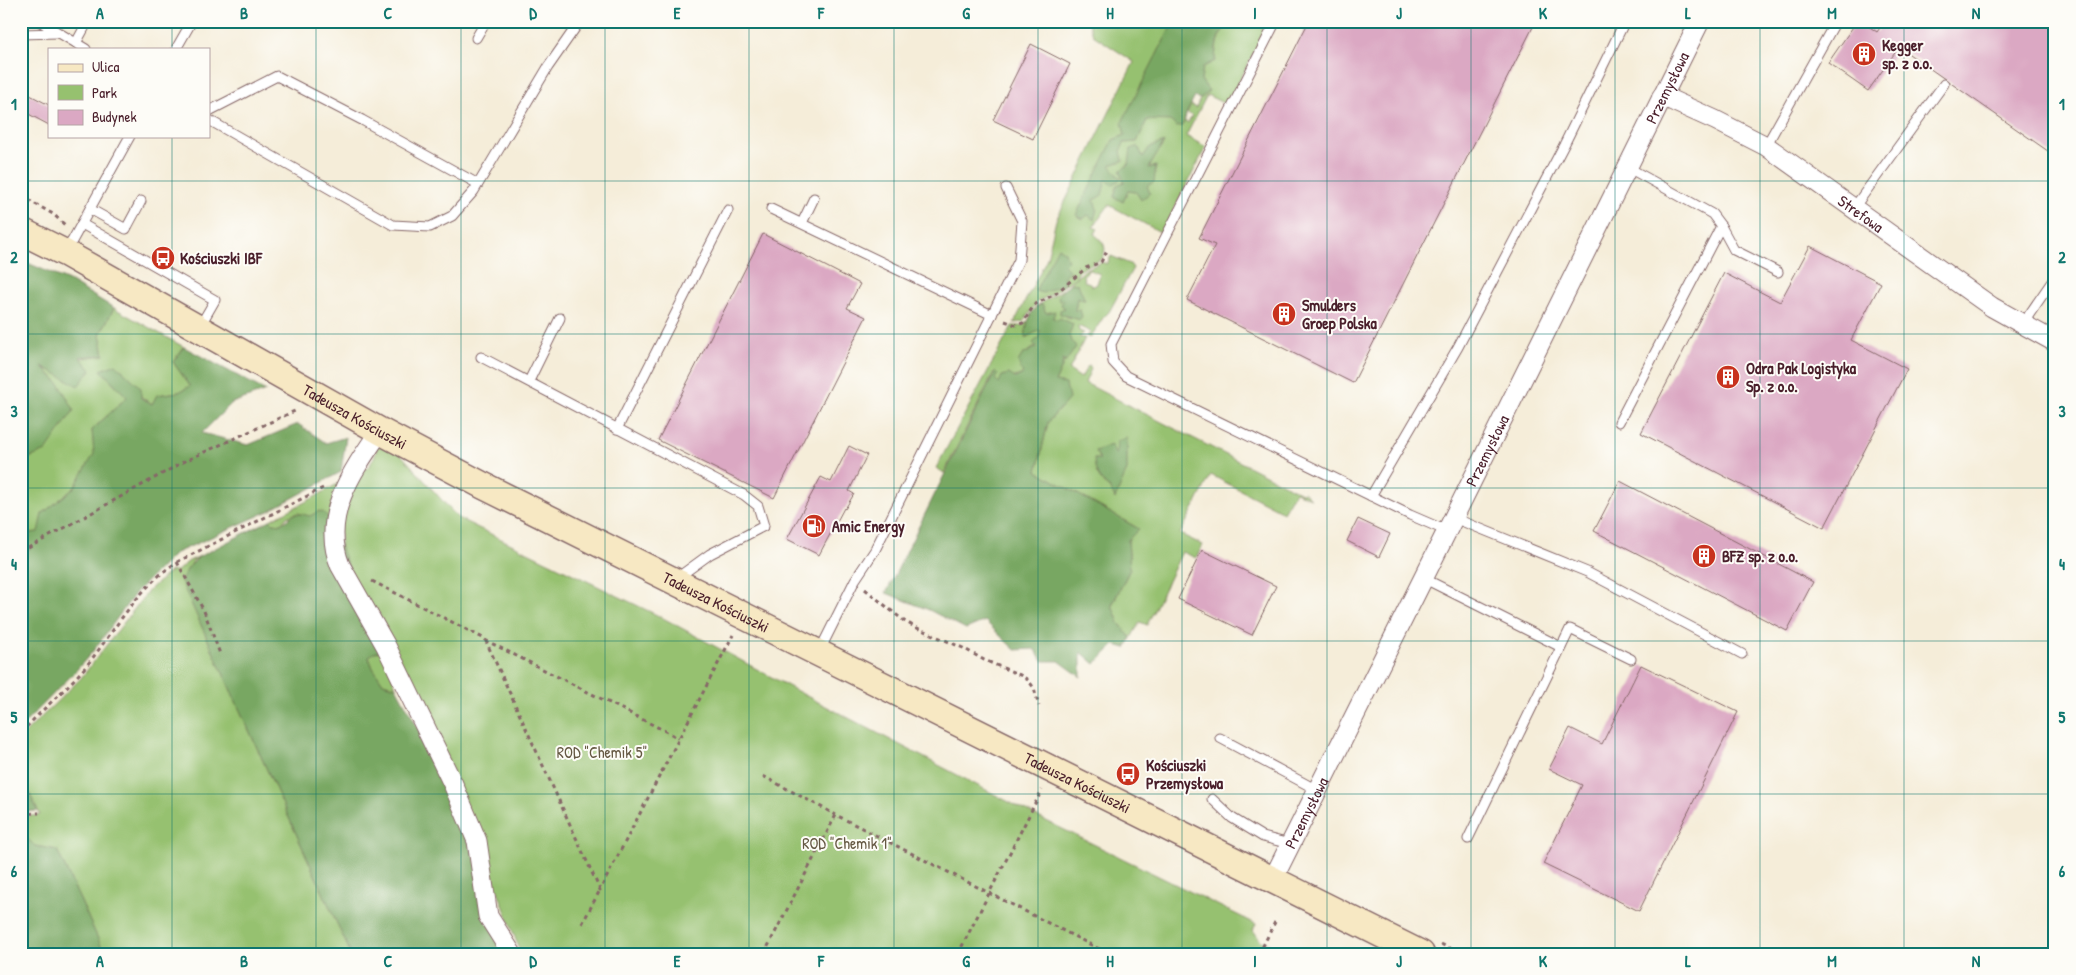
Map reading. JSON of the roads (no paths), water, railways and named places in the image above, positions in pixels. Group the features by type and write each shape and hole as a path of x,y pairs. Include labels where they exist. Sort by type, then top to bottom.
{"main road":[{"name":"Tadeusza Kościuszki","path":"21,232 70,244 198,328 380,431 482,485 744,614 1421,954"}],"street":[{"name":"Przemysłowa","path":"1273,879 1451,525 1700,21"},
{"name":"Strefowa","path":"1662,96 1766,146 1992,307 2055,342"},
{"path":"380,431 361,459 340,501 333,528 334,552 394,662 454,784 477,841 488,916 512,954"}],"lane":[{"path":"39,21 84,48"},
{"path":"76,43 88,21"},
{"path":"177,48 192,21"},
{"path":"476,38 486,21"},
{"path":"210,121 393,225 430,228 452,216 478,184 548,66 580,21"},
{"path":"1276,21 1111,344 1113,362 1126,376 1371,496 1587,572 1742,654"},
{"path":"1371,496 1458,347 1564,145 1625,21"},
{"path":"1766,146 1836,21"},
{"path":"21,34 59,32"},
{"path":"210,110 277,76 478,184"},
{"path":"1853,209 1944,84"},
{"path":"70,244 129,138"},
{"path":"1627,167 1712,214 1734,250 1778,272"},
{"path":"819,652 855,580 875,550 1019,260 1022,221 1006,188"},
{"path":"802,223 814,198"},
{"path":"90,209 126,229 142,201"},
{"path":"771,208 992,315"},
{"path":"617,429 728,210"},
{"path":"82,224 215,300 198,328"},
{"path":"1619,422 1721,226"},
{"path":"2022,325 2055,277"},
{"path":"529,381 560,318"},
{"path":"481,357 744,495 758,506 764,526 710,554 673,580"},
{"path":"1424,578 1561,647"},
{"path":"1468,838 1570,629 1631,659"},
{"path":"1220,738 1317,790"},
{"path":"1212,799 1232,818 1263,837 1290,844"}],"place":[{"name":"Kegger sp. z o.o.","path":"1864,54"},
{"name":"Kościuszki IBF","path":"163,258"},
{"name":"Smulders Groep Polska","path":"1284,314"},
{"name":"Odra Pak Logistyka Sp. z o.o.","path":"1728,377"},
{"name":"Amic Energy","path":"814,526"},
{"name":"BFZ sp. z o.o.","path":"1704,556"},
{"name":"Kościuszki Przemysłowa","path":"1128,774"}],"park label":[{"name":"ROD \"Chemik 5\"","path":"602,752"},
{"name":"ROD \"Chemik 1\"","path":"847,843"}]}
